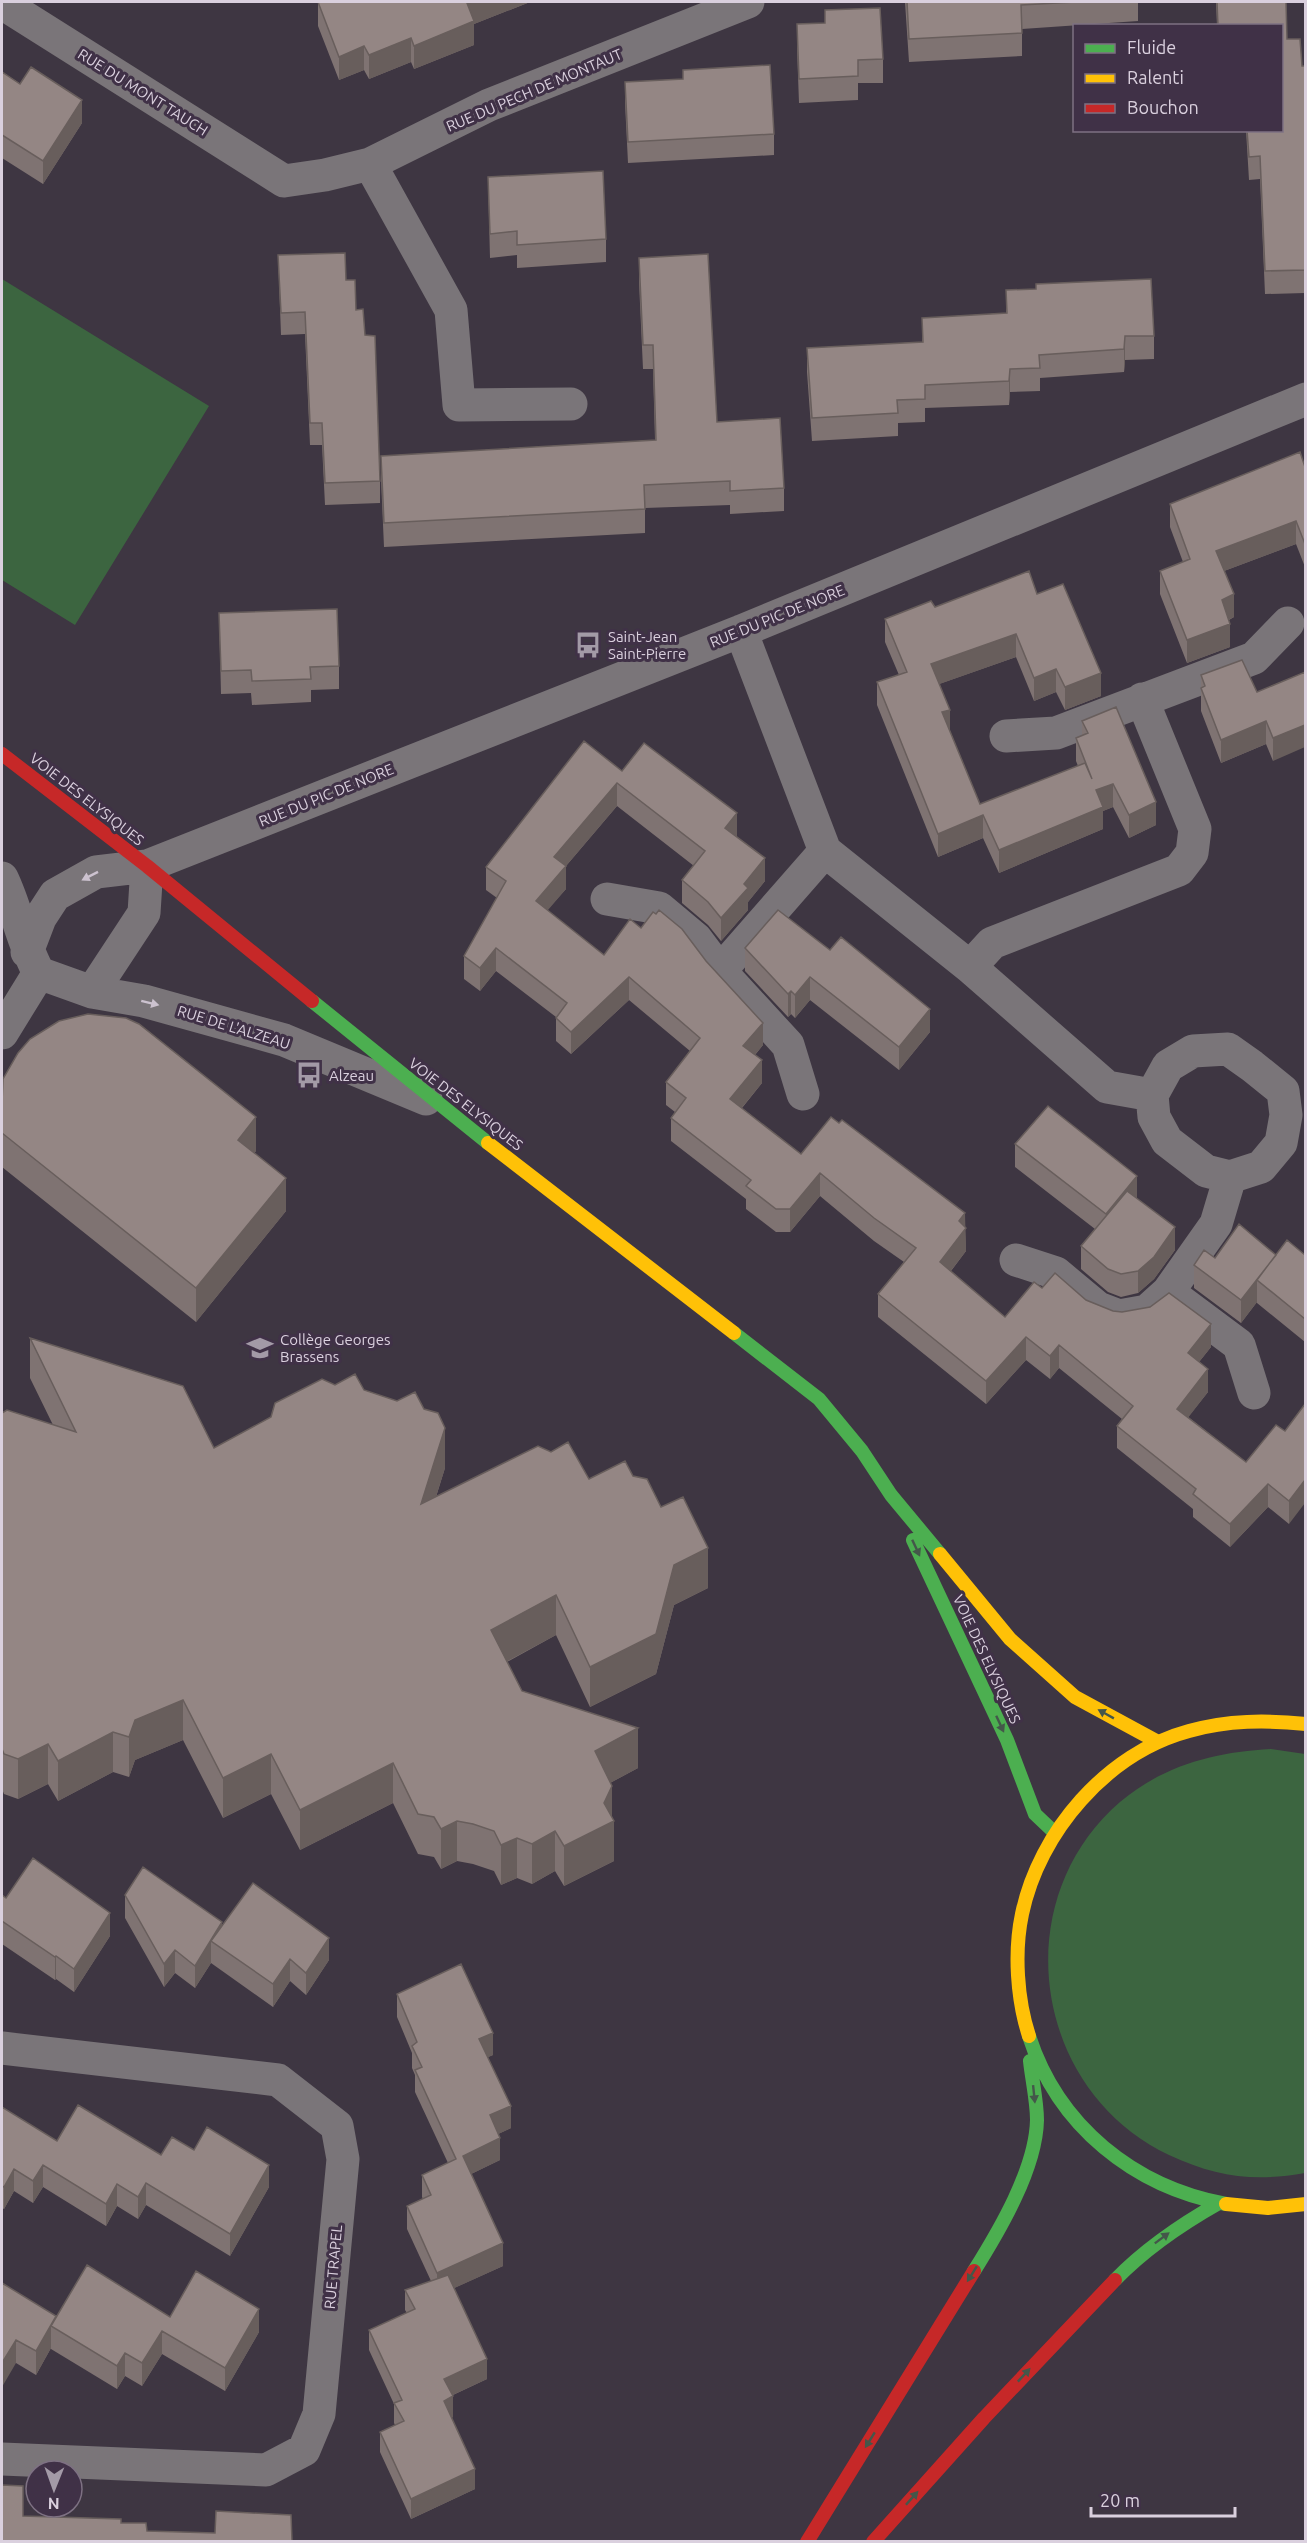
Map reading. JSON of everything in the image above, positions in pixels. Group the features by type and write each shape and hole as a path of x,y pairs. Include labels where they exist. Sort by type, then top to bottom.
{"main road":[{"name":"VOIE DES ELYSIQUES","path":"2,754 147,866 438,1104 819,1399 862,1451 891,1495 1010,1639 1075,1697 1158,1742"},
{"name":"VOIE DES ELYSIQUES","path":"891,1495 1007,1740 1035,1814 1055,1833"},
{"path":"1272,1719 1289,1710"},
{"path":"807,2541 990,2245 1027,2171 1037,2121 1027,2036 1019,1994 1018,1934 1031,1881 1055,1833 1073,1808 1099,1780 1128,1758 1158,1742 1193,1728 1233,1720 1272,1719 1305,1724"},
{"path":"1027,2036 1048,2084 1062,2105 1104,2151 1132,2171 1191,2198 1242,2208 1281,2208 1305,2204"},
{"path":"873,2541 992,2410 1137,2257 1175,2228 1219,2203"}],"street":[{"name":"RUE DU PECH DE MONTAUT","path":"285,182 370,164 489,105 748,2"},
{"name":"RUE DU MONT TAUCH","path":"2,3 285,182"},
{"path":"370,164 451,310 459,405 571,404"},
{"name":"RUE DU PIC DE NORE","path":"147,866 741,631 1305,399"},
{"path":"1006,736 1056,733 1254,657 1288,623"},
{"path":"741,631 825,851 970,967 1107,1087 1152,1095"},
{"path":"970,967 992,943 1179,870 1192,853 1195,829 1142,699"},
{"path":"720,971 825,851"},
{"path":"2,1034 33,963 40,918 55,895 96,872 147,866 144,913 92,992"},
{"path":"2,878 11,896 33,963"},
{"path":"607,899 659,908 696,939 720,971 788,1046 803,1094"},
{"name":"RUE DE L'ALZEAU","path":"33,963 92,992 144,1001 284,1040 438,1104"},
{"path":"1228,1049 1252,1066 1294,1086 1281,1143 1261,1167 1230,1177 1206,1171 1167,1141 1154,1117 1152,1095 1168,1066 1193,1051 1228,1049"},
{"path":"1016,1260 1056,1273 1098,1308 1119,1316 1147,1311 1168,1292 1216,1224 1230,1177"},
{"path":"1168,1292 1239,1345 1254,1393"},
{"name":"RUE TRAPEL","path":"2,2048 278,2080 337,2126 343,2159 319,2414 304,2450 266,2470 2,2459"}],"green space":[{"path":"2,279 209,406 75,625 2,580"},
{"path":"1271,1749 1305,1754 1305,2173 1269,2177 1236,2176 1203,2168 1169,2155 1123,2126 1088,2087 1063,2041 1050,1992 1049,1940 1060,1890 1084,1843 1120,1802 1154,1779 1191,1763 1230,1753"}],"building":[{"path":"318,2 472,2 467,3 474,21 414,46 411,38 369,55 364,46 339,57"},
{"path":"907,2 1075,2 1021,5 1022,33 909,39"},
{"path":"1217,2 1286,2 1287,39 1300,39 1302,66 1305,66 1305,270 1265,271 1260,156 1249,157 1247,132 1283,132 1283,24 1218,24"},
{"path":"880,8 883,59 858,60 858,76 799,79 797,24 825,23 825,10"},
{"path":"770,65 774,134 628,142 625,82 683,79 683,70"},
{"path":"31,67 82,100 43,161 2,135 2,72 20,84"},
{"path":"603,171 606,239 517,245 517,231 490,234 488,177"},
{"path":"345,253 346,280 355,280 356,310 363,309 365,335 375,336 380,481 325,483 322,423 310,423 305,312 281,313 278,255"},
{"path":"708,254 717,422 780,418 784,488 730,491 730,481 644,485 645,509 384,523 381,456 656,440 653,345 643,345 639,258"},
{"path":"1151,279 1154,336 1125,336 1124,349 1039,355 1040,368 1010,369 1009,381 925,385 925,399 897,400 898,413 812,418 807,348 923,342 922,318 1007,313 1006,290 1036,289 1036,284"},
{"path":"1300,452 1305,467 1305,544 1296,521 1216,551 1234,594 1222,600 1230,624 1187,640 1160,571 1190,559 1170,504"},
{"path":"1029,571 1037,594 1063,584 1101,673 1065,687 1056,669 1034,678 1016,634 931,664 950,710 942,712 980,804 1085,763 1092,779 1076,738 1088,733 1082,721 1116,707 1156,802 1129,815 1113,784 1096,790 1103,807 999,850 983,815 938,834 877,682 907,672 885,619 931,601 935,607"},
{"path":"337,609 339,666 310,667 311,679 252,681 251,670 221,671 219,613"},
{"path":"1242,660 1257,692 1305,672 1305,725 1273,738 1266,721 1221,740 1201,688 1205,686 1201,675"},
{"path":"584,741 622,771 644,743 737,813 725,828 765,858 744,884 748,888 721,918 708,902 682,880 705,851 617,783 554,857 566,866 536,901 604,955 630,919 641,928 653,912 656,914 659,910 682,929 706,961 763,1023 743,1046 762,1060 730,1099 801,1154 831,1117 839,1123 842,1120 965,1213 959,1221 966,1228 940,1262 1005,1317 1034,1282 1042,1288 1055,1273 1086,1300 1113,1311 1122,1312 1150,1307 1169,1293 1211,1324 1188,1353 1208,1369 1177,1409 1246,1462 1276,1425 1285,1431 1305,1404 1305,1480 1289,1501 1268,1484 1230,1524 1193,1494 1196,1489 1117,1426 1133,1406 1059,1345 1050,1356 1026,1337 986,1381 878,1294 916,1248 874,1218 820,1173 790,1209 776,1209 746,1186 751,1180 671,1118 686,1098 666,1082 700,1038 629,977 571,1032 556,1018 567,1003 496,948 480,968 464,956 506,881 486,867"},
{"path":"778,910 830,950 841,937 930,1009 899,1047 810,977 795,995 791,991 788,994 745,948"},
{"path":"88,1014 126,1018 139,1024 256,1117 238,1140 286,1178 196,1288 2,1133 3,1079 18,1053 30,1039 59,1021"},
{"path":"1048,1106 1137,1176 1106,1214 1015,1144"},
{"path":"1127,1191 1175,1227 1154,1257 1138,1271 1121,1274 1108,1269 1081,1246"},
{"path":"1239,1224 1276,1255 1241,1300 1194,1265 1204,1250 1215,1258"},
{"path":"1287,1240 1305,1255 1305,1319 1257,1280"},
{"path":"30,1338 183,1386 214,1448 271,1417 275,1403 322,1379 335,1385 355,1374 364,1390 397,1401 415,1392 424,1409 438,1413 445,1428 421,1504 538,1446 551,1452 568,1442 589,1479 625,1461 633,1476 647,1479 661,1507 683,1497 708,1548 674,1565 656,1634 590,1667 556,1595 491,1630 522,1691 638,1728 595,1751 612,1786 604,1803 614,1821 564,1846 555,1831 532,1844 517,1838 501,1845 494,1831 457,1821 441,1829 434,1817 418,1814 393,1763 300,1810 271,1754 223,1778 183,1700 135,1720 129,1737 113,1732 58,1761 48,1744 18,1759 4,1754 2,1749 2,1413 7,1410 76,1432"},
{"path":"33,1858 110,1913 74,1969 2,1921 2,1895 6,1898"},
{"path":"143,1867 222,1922 195,1966 175,1950 164,1964 125,1895"},
{"path":"253,1883 329,1938 306,1973 290,1959 273,1984 211,1941"},
{"path":"461,1964 493,2033 479,2039 511,2106 490,2115 500,2138 463,2156 503,2243 437,2273 407,2206 431,2195 422,2175 456,2159 415,2070 422,2067 412,2046 417,2042 397,1994"},
{"path":"78,2105 161,2155 172,2137 194,2150 207,2127 269,2165 230,2234 146,2183 138,2197 117,2184 106,2204 43,2165 33,2181 14,2169 4,2187 2,2186 2,2107 57,2141"},
{"path":"87,2265 170,2317 196,2271 259,2309 225,2368 162,2331 142,2363 125,2353 117,2366 51,2326"},
{"path":"448,2275 487,2359 444,2379 453,2396 444,2401 475,2469 411,2499 380,2432 404,2421 394,2403 402,2400 369,2330 415,2309 405,2290"},
{"path":"2,2283 56,2316 36,2351 16,2340 2,2363"},
{"path":"2,2485 23,2486 24,2519 121,2519 121,2523 146,2523 147,2531 215,2533 216,2511 291,2515 292,2541 2,2541"}],"traffic: fast":[{"path":"312,1001 488,1143"},
{"path":"734,1333 819,1399 862,1451 891,1495 940,1554"},
{"path":"913,1540 1007,1740 1035,1814 1055,1833"},
{"path":"1029,2036 1042,2068 1059,2098 1080,2124 1104,2147 1131,2167 1160,2183 1192,2196 1226,2204"},
{"path":"974,2271 1005,2219 1030,2159 1037,2120 1030,2061"},
{"path":"1115,2280 1164,2238 1219,2203"}],"traffic: slow":[{"path":"488,1143 734,1333"},
{"path":"940,1554 1010,1639 1075,1697 1158,1742"},
{"path":"1029,2036 1019,1991 1018,1975 1018,1944 1022,1914 1031,1883 1044,1854 1061,1826 1081,1800 1131,1757 1159,1742 1189,1731 1247,1722 1306,1724"},
{"path":"1226,2204 1268,2208 1306,2204"}],"traffic: jam":[{"path":"2,754 147,866 312,1001"},
{"path":"807,2542 974,2271"},
{"path":"873,2542 984,2418 1115,2280"}],"place":[{"name":"Saint-Jean Saint-Pierre","path":"588,645"},
{"name":"Alzeau","path":"309,1075"},
{"name":"Collège Georges Brassens","path":"260,1348"}]}
